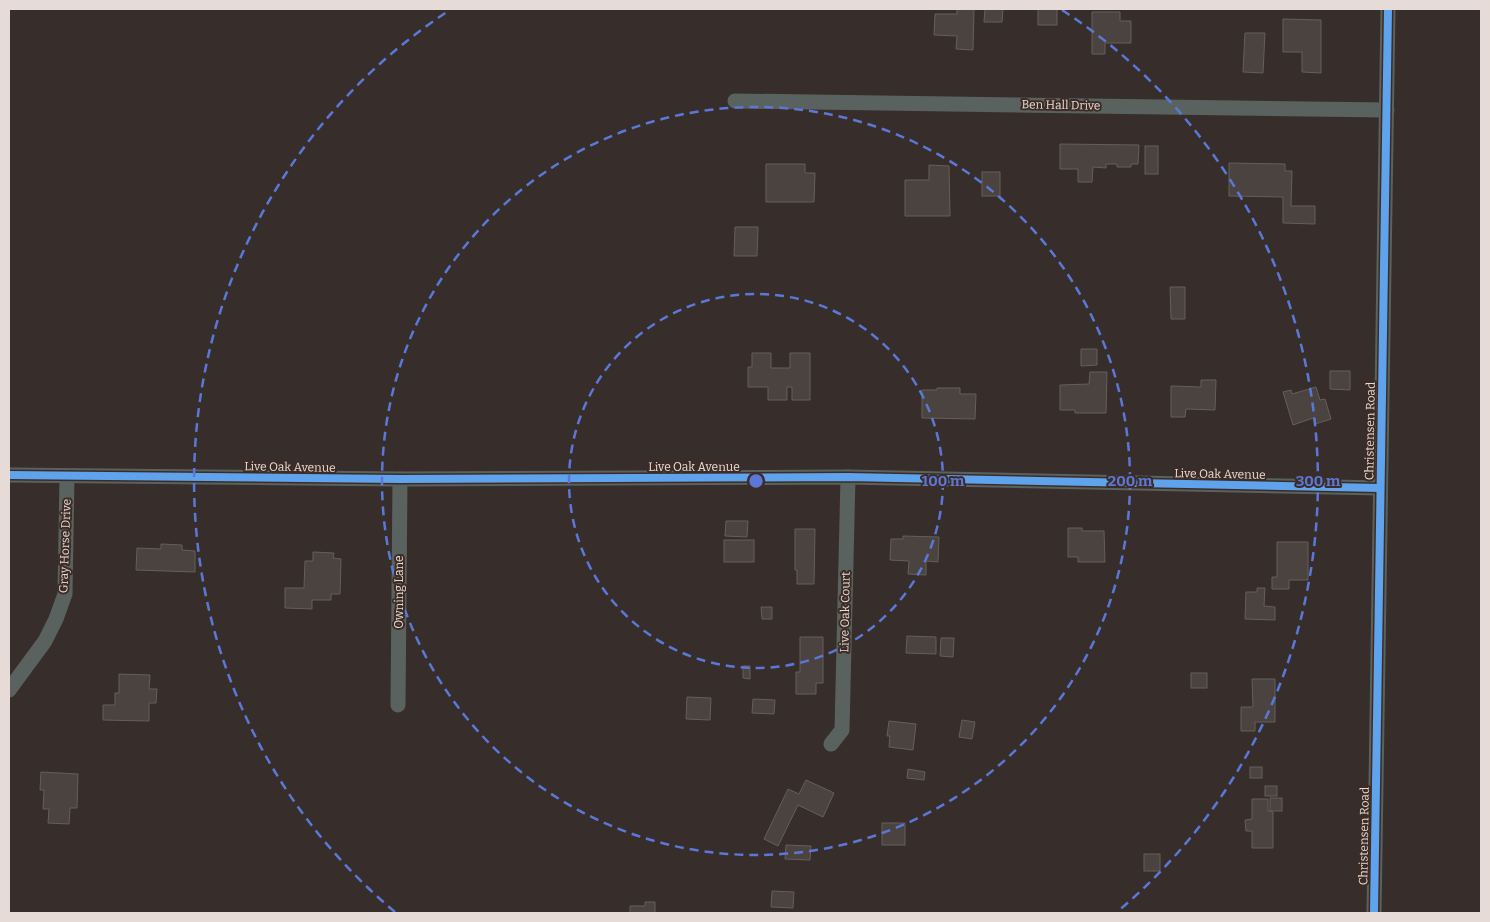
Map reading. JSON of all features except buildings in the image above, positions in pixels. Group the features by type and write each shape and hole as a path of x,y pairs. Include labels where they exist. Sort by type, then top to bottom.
{"street":[{"name":"Christensen Road","path":"1374,913 1388,9"},
{"name":"Ben Hall Drive","path":"735,101 1387,110"},
{"name":"Live Oak Avenue","path":"9,475 400,479 848,477 1380,488"},
{"name":"Gray Horse Drive","path":"9,690 45,641 56,619 65,594 67,476"},
{"name":"Live Oak Court","path":"832,744 842,730 848,477"},
{"name":"Owning Lane","path":"398,705 400,479"}],"cycle path":[{"path":"1374,913 1388,9"},
{"path":"9,475 400,479 848,477 1380,488"}]}
